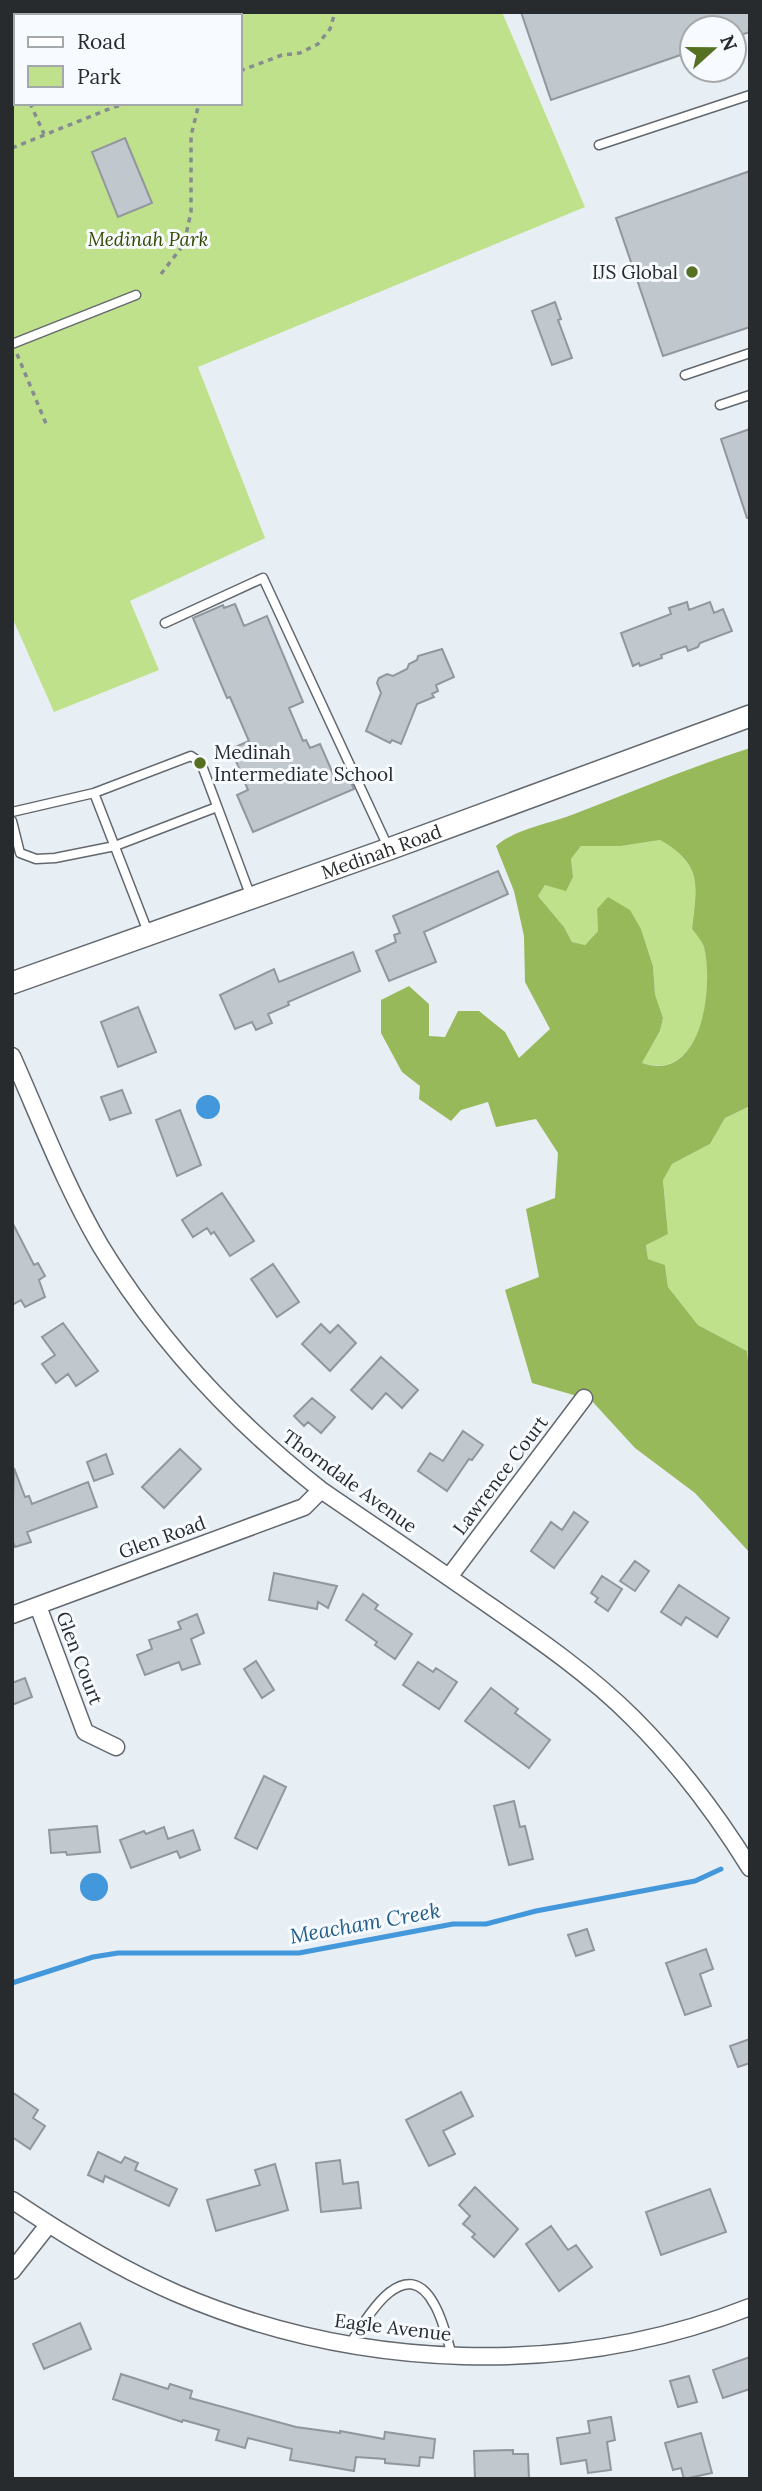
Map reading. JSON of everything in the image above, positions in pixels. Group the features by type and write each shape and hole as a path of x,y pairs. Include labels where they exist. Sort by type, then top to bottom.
{"main road":[{"name":"Medinah Road","path":"12,984 750,716"}],"street":[{"name":"Thorndale Avenue","path":"12,1056 61,1170 100,1243 137,1300 181,1358 259,1439 321,1490 561,1655 631,1716 694,1786 727,1830 750,1868"},
{"name":"Lawrence Court","path":"449,1577 584,1398"},
{"name":"Glen Road","path":"12,1615 304,1507 321,1490"},
{"name":"Glen Court","path":"38,1605 85,1732 116,1747"},
{"name":"Eagle Avenue","path":"12,2200 49,2224 177,2294 303,2335 425,2355 487,2357 556,2353 610,2346 660,2337 711,2323 750,2308"},
{"path":"12,2271 49,2224"}],"lane":[{"path":"599,145 750,95"},
{"path":"13,345 136,295"},
{"path":"685,375 750,353"},
{"path":"720,405 750,395"},
{"path":"165,623 263,578 388,849"},
{"path":"12,812 94,793 191,756 201,763 252,898"},
{"path":"94,793 149,934"},
{"path":"12,821 20,853 36,859 54,858 115,846 217,807"},
{"path":"350,2344 364,2320 386,2294 397,2286 408,2285 422,2288 433,2302 452,2356"}],"path":[{"path":"242,70 282,55 300,53 318,44 330,29 335,12"},
{"path":"31,105 44,134"},
{"path":"12,148 124,105"},
{"path":"161,274 184,244 191,212 191,136 199,105"},
{"path":"13,345 47,426"}],"green space":[{"name":"Medinah Park","path":"12,12 502,12 585,207 198,367 265,538 130,601 159,670 54,712 12,617"},
{"path":"750,748 750,1106 725,1118 710,1144 672,1164 663,1180 668,1234 646,1245 648,1259 665,1265 668,1287 698,1325 747,1351 750,1379 750,1553 695,1493 635,1448 591,1400 532,1383 505,1290 539,1277 526,1209 555,1198 558,1153 536,1119 496,1127 488,1102 461,1110 451,1121 419,1099 420,1086 402,1072 381,1033 381,1000 409,986 429,1004 429,1036 445,1037 458,1011 479,1011 505,1032 519,1058 550,1029 525,982 524,936 514,891 496,846 521,831 569,816","holes":["660,840 684,858 694,877 692,929 704,947 707,985 705,1007 691,1046 678,1059 662,1066 642,1063 660,1031 663,1018 655,994 653,966 641,929 630,910 608,897 597,909 598,931 585,945 572,942 564,927 538,896 545,885 566,891 573,877 571,859 581,846 621,846"]},
{"path":"660,840 684,858 694,877 692,929 704,947 707,964 705,1007 700,1028 691,1046 679,1059 662,1065 642,1063 660,1031 663,1018 655,994 653,966 641,929 597,909 598,931 585,945 572,942 564,927 538,896 545,885 573,877 571,859 581,846 621,846"},
{"path":"750,1106 750,1379 747,1351 698,1325 668,1287 665,1265 648,1259 646,1244 668,1234 663,1179 672,1164 710,1144 725,1118"}],"water":[{"path":"208,1095 216,1099 220,1107 216,1115 208,1119 200,1115 196,1107 200,1099"},
{"path":"94,1873 104,1877 108,1887 104,1897 94,1901 84,1897 80,1887 84,1877"}],"building":[{"path":"521,12 750,12 748,33 748,14 678,14 678,56 551,100"},
{"path":"125,138 152,203 118,217 92,152"},
{"name":"IJS Global","path":"750,171 750,327 663,356 616,218"},
{"path":"555,302 561,319 558,320 572,358 552,365 532,311"},
{"path":"750,429 750,518 747,518 721,439"},
{"path":"687,602 689,610 710,602 714,613 723,609 732,631 700,643 698,647 688,651 686,646 661,655 662,658 633,666 621,633 671,614 669,608"},
{"path":"235,604 244,626 267,616 303,702 289,708 303,741 306,740 310,748 320,744 334,776 346,771 354,789 253,832 237,795 248,790 231,749 249,741 230,697 227,698 193,618 223,605 224,608"},
{"path":"442,649 454,677 436,685 438,691 432,694 434,697 417,704 401,744 392,740 390,743 366,731 381,693 377,683 379,678 387,674 393,676 407,669 418,656"},
{"path":"498,871 508,894 424,932 436,962 389,981 376,951 396,942 394,935 400,933 393,916"},
{"path":"353,952 360,971 288,1002 289,1005 268,1014 272,1023 256,1030 252,1022 235,1029 220,995 274,969 279,982"},
{"path":"138,1007 156,1052 118,1067 101,1022"},
{"path":"122,1090 131,1113 110,1120 101,1097"},
{"path":"180,1110 201,1165 177,1176 156,1120"},
{"path":"222,1193 254,1241 230,1256 214,1232 211,1234 207,1228 193,1237 182,1220"},
{"path":"12,1222 34,1265 38,1263 45,1276 39,1280 45,1297 25,1307 21,1300 12,1305"},
{"path":"273,1264 299,1302 277,1317 251,1279"},
{"path":"63,1323 98,1371 76,1386 68,1374 56,1383 42,1364 55,1355 42,1337"},
{"path":"321,1324 330,1333 338,1325 356,1343 330,1371 302,1344"},
{"path":"381,1357 418,1390 402,1408 386,1393 372,1409 351,1390"},
{"path":"312,1398 335,1417 321,1433 308,1422 304,1426 294,1416"},
{"path":"463,1431 483,1445 472,1460 469,1459 447,1491 418,1471 430,1453 443,1461"},
{"path":"180,1449 201,1469 164,1508 142,1487"},
{"path":"106,1454 113,1474 94,1481 87,1462"},
{"path":"14,1468 25,1497 29,1496 32,1504 88,1482 97,1507 27,1532 31,1542 15,1547 12,1539"},
{"path":"574,1512 588,1522 554,1568 531,1551 551,1522 562,1530"},
{"path":"635,1561 649,1571 635,1591 620,1581"},
{"path":"274,1573 337,1586 328,1608 318,1602 317,1609 269,1600"},
{"path":"602,1576 622,1589 608,1611 595,1602 598,1598 591,1593"},
{"path":"679,1585 729,1618 717,1637 686,1617 681,1625 661,1612"},
{"path":"363,1594 378,1605 375,1609 412,1634 395,1659 346,1620"},
{"path":"197,1614 204,1633 191,1639 200,1664 182,1670 179,1662 145,1675 137,1655 152,1649 149,1640 181,1629 178,1622"},
{"path":"256,1661 274,1690 262,1698 244,1669"},
{"path":"418,1662 433,1672 436,1668 457,1682 439,1709 403,1685"},
{"path":"25,1678 32,1697 12,1705 12,1683"},
{"path":"491,1688 518,1709 515,1713 550,1740 529,1768 465,1721"},
{"path":"264,1776 286,1787 257,1849 235,1838"},
{"path":"514,1801 520,1827 525,1826 533,1859 509,1865 494,1806"},
{"path":"97,1826 100,1852 67,1855 66,1852 51,1853 49,1830"},
{"path":"164,1827 168,1839 193,1830 200,1850 180,1858 177,1851 131,1868 120,1840"},
{"path":"587,1929 594,1950 576,1956 568,1935"},
{"path":"706,1949 713,1969 700,1974 711,2006 685,2015 666,1963"},
{"path":"750,2039 750,2063 738,2067 730,2046"},
{"path":"12,2092 38,2110 33,2118 45,2126 30,2149 12,2137"},
{"path":"461,2092 473,2116 443,2131 455,2154 429,2166 406,2120"},
{"path":"98,2152 121,2163 125,2157 138,2163 135,2170 177,2189 169,2206 105,2176 103,2182 88,2175"},
{"path":"340,2160 343,2184 358,2182 361,2208 321,2212 316,2163"},
{"path":"275,2164 288,2210 216,2231 207,2200 260,2185 255,2170"},
{"path":"475,2187 518,2229 494,2257 472,2237 475,2234 463,2224 470,2216 459,2205"},
{"path":"710,2189 726,2232 661,2255 646,2212"},
{"path":"551,2226 568,2250 576,2245 592,2267 559,2291 526,2244"},
{"path":"80,2323 91,2349 44,2369 33,2344"},
{"path":"750,2357 750,2389 723,2398 713,2370"},
{"path":"121,2374 168,2389 170,2384 192,2391 190,2398 296,2427 384,2439 385,2432 435,2439 433,2458 420,2457 419,2466 385,2463 385,2459 356,2457 354,2471 290,2460 292,2449 248,2438 245,2448 216,2440 219,2430 183,2420 182,2422 113,2399"},
{"path":"689,2376 697,2402 678,2407 670,2381"},
{"path":"611,2417 615,2440 607,2442 611,2470 588,2473 586,2460 561,2464 557,2438 590,2433 588,2421"},
{"path":"701,2433 712,2473 684,2479 681,2468 673,2470 665,2443"},
{"path":"513,2450 513,2454 528,2454 529,2479 475,2479 474,2451"}],"waterway":[{"name":"Meacham Creek","path":"12,1983 93,1957 118,1953 299,1953 453,1924 486,1924 536,1911 695,1881 721,1869"}],"place":[{"name":"IJS Global","path":"692,272"},
{"name":"Medinah Intermediate School","path":"200,763"}]}
